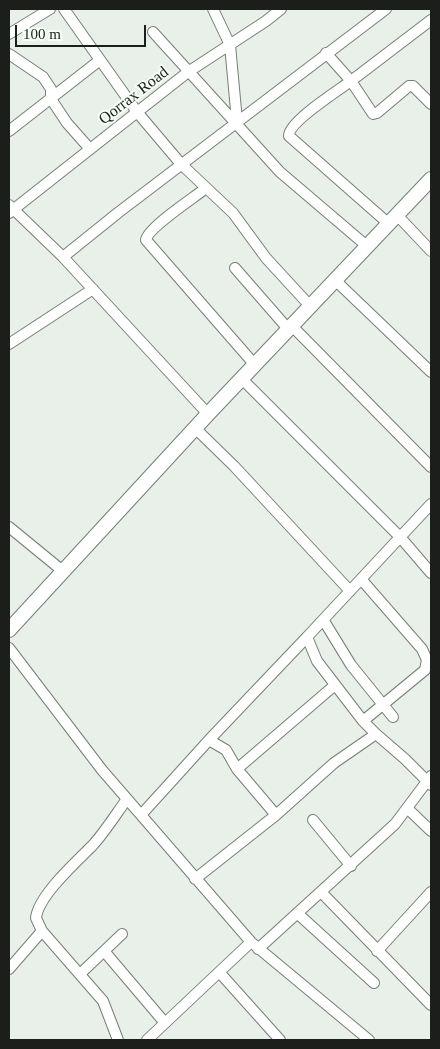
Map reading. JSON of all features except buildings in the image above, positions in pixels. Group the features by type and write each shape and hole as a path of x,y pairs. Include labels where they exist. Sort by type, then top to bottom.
{"main road":[{"path":"9,630 208,414 368,248 431,179"}],"street":[{"path":"9,34 50,9"},
{"path":"64,9 137,112 181,164 233,213 266,258 311,307"},
{"path":"213,9 230,45 236,122"},
{"name":"Qorrax Road","path":"10,209 188,72 281,9"},
{"path":"63,257 181,164 386,9"},
{"path":"431,20 302,117 290,129 288,136 431,251"},
{"path":"153,32 280,172 368,248"},
{"path":"326,53 351,81 373,114 377,113 409,86 414,86 431,104"},
{"path":"9,54 43,77 51,89 51,99 67,123 90,149"},
{"path":"9,131 100,60"},
{"path":"206,188 154,228 148,234 146,240 255,365"},
{"path":"10,209 63,257 208,414"},
{"path":"235,268 290,328 431,467"},
{"path":"336,281 431,372"},
{"path":"9,344 93,289"},
{"path":"242,379 401,538 431,573"},
{"path":"196,429 234,466 350,591"},
{"path":"141,815 209,740 324,621 431,504"},
{"path":"9,527 64,572"},
{"path":"362,579 422,649 427,660 425,670 363,721"},
{"path":"324,621 351,665 393,717"},
{"path":"154,1038 165,1023 220,973 297,913 351,866 395,824 430,780 363,721 317,661 307,637"},
{"path":"9,648 69,729 254,946 369,1040"},
{"path":"238,769 335,685"},
{"path":"195,879 276,815 334,763 376,734"},
{"path":"209,740 226,750 238,769 276,815"},
{"path":"118,1040 106,1006 42,931 36,918 41,906 73,864 92,846 127,799"},
{"path":"407,808 431,831"},
{"path":"313,820 351,866"},
{"path":"320,892 431,1005"},
{"path":"377,951 431,892"},
{"path":"297,913 374,983"},
{"path":"9,969 42,931"},
{"path":"80,974 122,934"},
{"path":"104,951 165,1023"},
{"path":"220,973 280,1040"}]}
